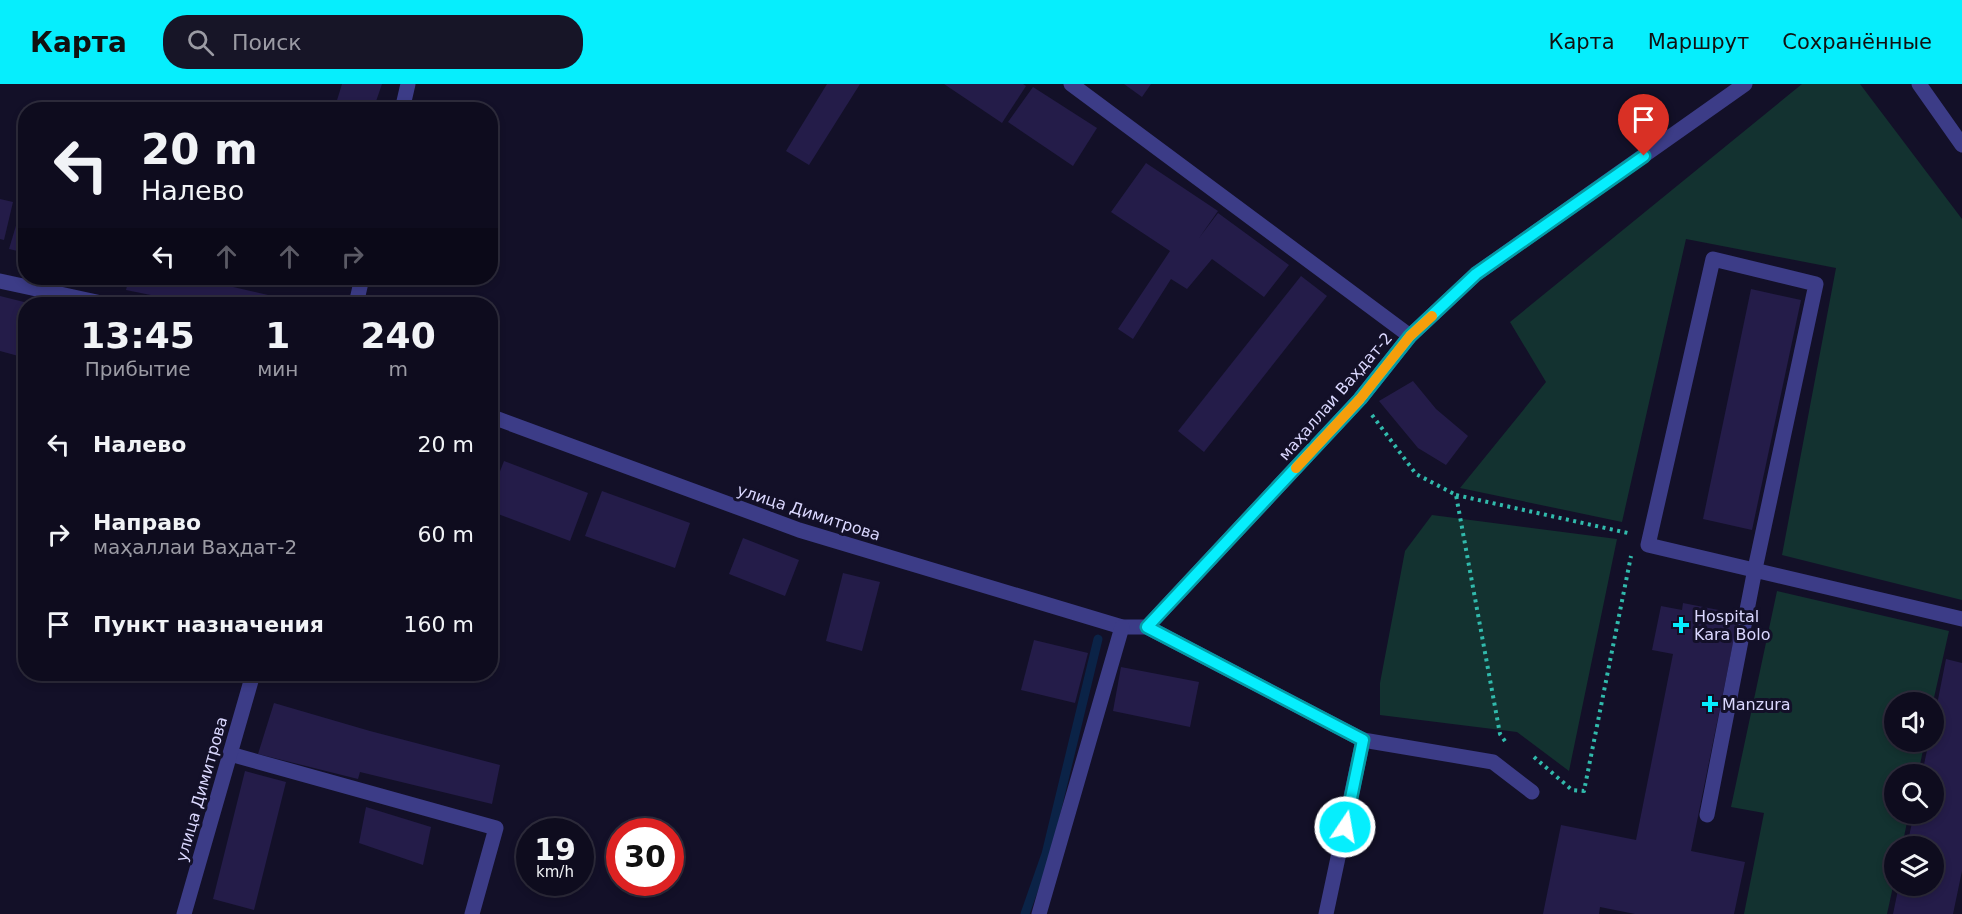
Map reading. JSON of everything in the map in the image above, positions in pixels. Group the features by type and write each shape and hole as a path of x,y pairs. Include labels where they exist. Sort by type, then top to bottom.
{"street":[{"path":"404,102 408,84"},
{"path":"1071,84 1410,336"},
{"name":"маҳаллаи Ваҳдат-2","path":"1147,627 1360,399 1410,336 1476,274 1745,84"},
{"path":"1918,84 1962,145"},
{"path":"1707,815 1755,569 1816,284 1713,259 1648,545 1755,569 1962,619"},
{"path":"0,281 18,285"},
{"path":"18,285 74,297"},
{"name":"улица Димитрова","path":"498,419 799,530 1122,627 1147,627"},
{"path":"1039,914 1122,627"},
{"path":"1147,627 1363,740 1493,762 1532,792"},
{"name":"улица Димитрова","path":"184,914 251,681"},
{"path":"1326,914 1363,740"},
{"path":"230,754 496,828 472,914"}],"path":[{"path":"1360,399 1416,474 1456,495 1635,535"},
{"path":"1456,495 1500,734"},
{"path":"1534,757 1572,790 1584,791 1632,547"}],"green space":[{"path":"1802,84 1860,84 1962,219 1962,600 1782,555 1836,268 1686,239 1622,522 1460,488 1546,382 1510,322"},
{"path":"1432,515 1617,539 1569,771 1517,732 1380,715 1380,683 1405,551"},
{"path":"1777,591 1949,631 1935,692 1884,692 1884,752 1923,752 1920,764 1884,764 1884,824 1907,824 1904,836 1884,836 1884,896 1891,896 1887,914 1744,914 1764,813 1731,807"}],"building":[{"path":"342,84 382,84 376,102 336,102"},
{"path":"827,84 860,84 809,165 786,151"},
{"path":"944,84 1023,84 1026,86 1002,123"},
{"path":"1124,84 1151,84 1142,97"},
{"path":"1033,87 1097,128 1073,166 1008,122"},
{"path":"1146,163 1218,211 1199,238 1218,213 1289,265 1264,297 1212,259 1187,289 1171,279 1133,339 1118,329 1170,251 1111,212"},
{"path":"0,199 13,202 4,240 0,239"},
{"path":"18,219 18,251 9,249"},
{"path":"1301,276 1327,296 1204,452 1178,431"},
{"path":"127,285 224,285 268,295 268,297 160,297 126,290"},
{"path":"1751,289 1801,300 1752,530 1703,519"},
{"path":"0,296 18,300 18,356 0,351"},
{"path":"1413,381 1436,409 1468,436 1446,465 1418,448 1379,401"},
{"path":"504,461 588,493 570,541 498,514 498,476"},
{"path":"602,491 690,523 675,568 585,536"},
{"path":"743,538 799,560 785,596 729,574"},
{"path":"843,573 880,582 862,651 826,641"},
{"path":"1683,603 1739,614 1691,851 1745,862 1734,914 1635,914 1600,907 1599,914 1543,914 1561,825 1636,840 1673,654 1652,650 1661,606 1682,610"},
{"path":"1034,640 1088,653 1075,703 1021,690"},
{"path":"1946,659 1962,663 1962,871 1953,914 1893,914 1897,896 1944,896 1944,836 1909,836 1912,824 1944,824 1944,764 1924,764 1927,752 1944,752 1944,692 1940,692"},
{"path":"1121,667 1199,682 1190,727 1113,711"},
{"path":"274,703 500,765 492,804 360,772 358,779 258,754"},
{"path":"245,771 286,782 254,910 213,899"},
{"path":"366,807 431,827 423,865 359,843"}],"waterway":[{"path":"1025,914 1046,854 1098,639"}],"slow traffic":[{"path":"1296,468 1360,399 1410,336 1432,316"}],"place":[{"name":"Hospital Kara Bolo","path":"1681,625"},
{"name":"Manzura","path":"1710,704"}],"route":[{"path":"1345,827 1363,740 1147,627 1360,399 1410,336 1476,274 1644,156"}]}
